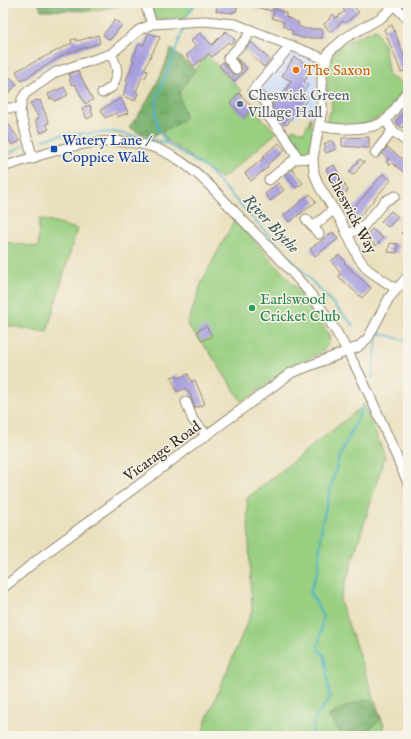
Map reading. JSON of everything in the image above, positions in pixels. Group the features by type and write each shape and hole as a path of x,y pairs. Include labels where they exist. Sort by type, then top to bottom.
{"street":[{"path":"145,3 152,24"},
{"path":"395,4 408,19"},
{"name":"Cheswick Way","path":"395,4 371,25 337,43 325,59 322,73 323,103 314,144 313,158 316,178 348,234 358,257 368,270 396,289"},
{"path":"33,159 20,112 22,99 26,93 56,72 111,54 139,30 152,24 214,21 235,24 325,59"},
{"path":"236,69 228,58 247,38 250,29"},
{"path":"291,45 253,90 266,102 268,116 286,137 298,158"},
{"path":"102,93 112,88 118,74 117,65 111,54"},
{"path":"319,125 336,129 354,129 386,120 408,90"},
{"path":"3,108 20,108"},
{"path":"386,120 393,130 408,144"},
{"path":"375,154 393,130"},
{"path":"3,167 33,159 63,148 87,144 117,142 145,145 164,152 188,166 213,189 314,299 334,328 379,416 408,483"},
{"path":"269,180 298,158 313,158"},
{"path":"348,234 362,228 385,201 395,196"},
{"path":"306,219 316,230 334,209"},
{"name":"Vicarage Road","path":"3,588 42,556 292,373 346,352 363,343 381,310 396,289 408,276"},
{"path":"186,402 193,420 207,435"}],"shaded area":[{"path":"283,47 315,60 318,65 315,109 311,117 302,111 297,119 271,103 250,86 272,62"}],"green space":[{"path":"38,3 86,3 91,11 41,10"},
{"path":"86,3 132,3 91,11"},
{"path":"150,3 196,3 184,19 155,19"},
{"path":"376,29 384,46 389,76 407,86 390,109 374,120 352,126 328,123 327,119 329,113 332,111 331,95 327,95 328,68 331,58 343,45"},
{"path":"171,49 195,70 207,55 242,91 230,103 245,117 253,108 276,133 222,179 168,141 160,130 149,99 164,68"},
{"path":"171,49 195,70 179,93 185,117 178,124 152,137 139,133 129,127 153,90"},
{"path":"311,117 310,126 314,128 309,151 308,154 301,154 289,134 294,129 304,132"},
{"path":"39,219 77,229 47,332 3,325 3,243 38,247"},
{"name":"Earlswood Cricket Club","path":"235,219 299,291 329,334 329,343 322,352 289,368 242,402 210,353 187,325 203,279"},
{"path":"364,405 385,456 340,601 384,726 380,736 202,736 206,721 252,611 247,498"},
{"path":"371,699 381,719 367,730 357,732 339,731 328,716 352,704"}],"building":[{"path":"218,3 238,3 236,12 216,11"},
{"path":"246,3 274,3 272,11 246,5"},
{"path":"352,5 359,12 345,23 343,21 330,32 324,24 333,14 336,18 345,11 343,9"},
{"path":"275,9 286,13 286,17 299,23 298,26 305,29 322,29 322,38 302,38 292,34 293,31 283,26 284,22 272,18"},
{"path":"115,20 122,25 110,40 103,35"},
{"path":"392,25 408,66 408,70 401,72 384,29"},
{"path":"226,31 235,40 231,44 228,42 212,57 209,54 194,66 186,56 196,47 191,41 200,33 212,45"},
{"path":"148,33 160,37 144,70 148,71 145,78 142,77 141,79 136,92 138,93 135,101 123,96 128,82 126,81 134,60 132,60 139,44 144,45"},
{"path":"98,35 100,43 65,54 21,81 16,71 72,43 71,40 76,39 77,41"},
{"path":"251,42 270,60 264,67 245,49"},
{"path":"294,57 310,66 305,74 308,76 304,82 308,85 302,94 308,98 299,112 297,110 287,125 274,114 272,105 277,99 279,100 291,81 282,76"},
{"path":"236,58 247,69 234,82 219,66 223,62 233,74 239,74 242,68"},
{"path":"78,71 93,100 85,104 75,84 72,85 69,80 71,79 69,74"},
{"path":"10,77 17,84 9,93 3,93 3,84"},
{"path":"64,87 68,95 55,101 53,98 50,99 48,94"},
{"name":"Cheswick Green Village Hall","path":"239,93 253,108 245,117 230,103"},
{"path":"121,98 128,113 117,117 116,113 105,118 101,110"},
{"path":"40,100 49,123 46,124 49,129 41,133 35,120 39,118 30,103"},
{"path":"90,105 93,116 87,119 82,108"},
{"path":"408,106 408,120 402,128 395,122"},
{"path":"3,116 20,141 12,145 8,138 5,140 3,137"},
{"path":"369,137 369,148 342,146 342,138"},
{"path":"332,140 336,149 326,153 324,144"},
{"path":"279,143 285,150 251,181 245,173 264,158 263,156"},
{"path":"387,147 408,163 408,175 392,163 390,165 386,162 389,159 382,154"},
{"path":"360,159 364,162 353,175 349,172"},
{"path":"334,165 348,191 341,195 326,169"},
{"path":"292,169 303,183 296,188 285,175"},
{"path":"383,174 391,180 358,218 350,212"},
{"path":"278,183 284,190 270,201 265,194"},
{"path":"310,194 316,202 289,222 284,215"},
{"path":"391,211 398,217 388,227 381,221"},
{"path":"408,212 408,226 401,220"},
{"path":"408,226 408,239 401,233"},
{"path":"372,229 383,238 376,246 367,239 368,237 366,236"},
{"path":"333,232 338,239 315,256 310,249"},
{"path":"390,243 398,244 397,253 388,252"},
{"path":"339,255 345,262 344,263 371,288 362,298 339,277 340,273 331,261"},
{"path":"206,326 212,336 202,341 197,331"},
{"path":"188,374 191,382 195,380 205,404 195,408 189,391 187,391 186,388 177,392 171,377 177,375 178,378"}],"waterway":[{"path":"184,20 196,3"},
{"name":"River Blythe","path":"183,24 182,33 156,101 156,116 159,132 168,144 207,169 353,325"},
{"path":"43,140 60,135 114,132 167,143"},
{"path":"3,157 24,145"},
{"path":"372,379 378,333 408,341"},
{"path":"311,736 316,716 330,699 325,656 318,649 323,616 310,592 318,570 322,523 338,460 364,404"}],"place":[{"name":"The Saxon","path":"296,70"},
{"name":"Cheswick Green Village Hall","path":"240,104"},
{"name":"Watery Lane / Coppice Walk","path":"54,149"},
{"name":"Earlswood Cricket Club","path":"252,308"}]}
